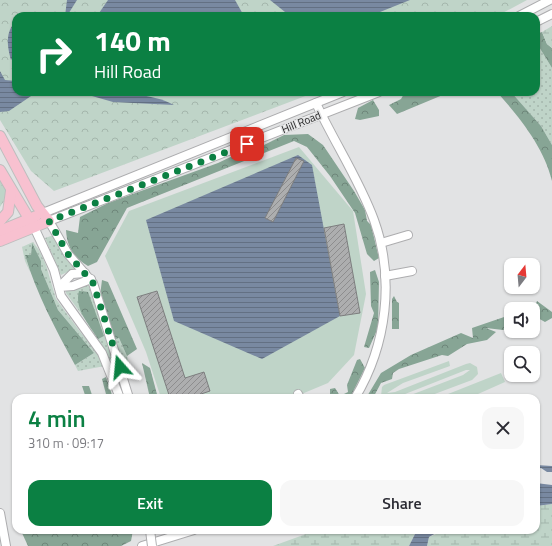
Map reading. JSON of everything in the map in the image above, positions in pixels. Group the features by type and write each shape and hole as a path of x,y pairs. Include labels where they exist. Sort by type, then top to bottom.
{"main road":[{"path":"0,136 46,217"},
{"path":"0,170 32,223"},
{"path":"0,221 8,212 11,190"},
{"name":"Hill Road","path":"0,241 46,217"},
{"name":"Hill Road","path":"0,231 32,223"}],"street":[{"path":"527,12 548,1"},
{"path":"540,20 552,14"},
{"name":"Hill Road","path":"46,217 333,96"},
{"name":"Hill Road","path":"46,217 203,162 368,96"},
{"path":"316,103 367,204 381,243 385,276 385,302 381,332 370,371 357,394"},
{"path":"46,217 68,254 88,276 128,394"},
{"path":"32,223 54,270 62,298 102,353 118,394"},
{"path":"381,243 408,235"},
{"path":"385,276 412,271"},
{"path":"59,287 72,274 88,276"},
{"path":"59,287 73,286 88,276"},
{"path":"0,513 6,546"},
{"path":"150,534 152,546"},
{"path":"142,546 181,534"}],"green space":[{"path":"0,0 527,0 504,12 12,12 12,96 305,96 54,191 31,171 0,120"},
{"path":"552,26 552,48 547,44 542,32"},
{"path":"542,32 547,44 552,48 552,68 540,48 540,33"},
{"path":"540,48 552,68 552,145 541,126 515,96 540,96"},
{"path":"403,96 440,96 397,114 389,105 401,99"},
{"path":"500,96 515,96 541,126 552,145 552,181 537,144"},
{"path":"373,100 379,110 379,116 360,120 355,119 358,108"},
{"path":"308,134 323,145 365,210 367,221 371,225 379,258 374,261 367,254 355,213 330,176 307,147 294,141 127,208 97,262 88,266 78,259 69,246 66,230 78,233 80,217 108,203 218,163 241,152 264,145 284,135"},
{"path":"299,147 353,211 366,294 354,355 328,383 302,394 160,394 146,352 105,256 129,211"},
{"path":"0,172 11,190 0,207"},
{"path":"54,235 76,268 61,275 45,238"},
{"path":"33,242 39,250 46,265 56,299 81,333 99,353 105,366 78,371 75,365 94,353 58,310 41,269 41,261 32,244 31,255 25,255 30,272 25,261 22,247"},
{"path":"32,243 41,261 41,269 58,310 94,353 75,365 47,311 25,255 31,255"},
{"path":"375,270 379,282 378,328 369,348 364,347 374,313 371,306 370,272"},
{"path":"102,280 108,282 137,349 127,356 119,338 113,340 100,296"},
{"path":"88,284 107,337 125,394 121,394 106,356 87,322 66,293 66,290"},
{"path":"79,291 88,292 104,336 98,339 80,310 78,298"},
{"path":"394,296 399,303 399,329 392,329 392,299"},
{"path":"540,303 552,312 552,318 545,322 540,319"},
{"path":"504,317 504,330 486,328 496,332 487,340 467,344 448,356 442,355 399,369 393,373 392,379 381,383 375,394 368,394 381,373 411,355 461,333 473,338 472,328"},
{"path":"119,338 127,356 133,378 127,379 113,340"},
{"path":"360,359 365,368 352,394 344,394 348,392 347,385 357,360"},
{"path":"449,361 450,366 403,383 387,393 395,392 466,364 470,363 477,367 478,374 472,380 435,394 413,394 463,375 470,370 466,370 405,394 381,394 382,387"},
{"path":"142,363 150,368 157,394 149,394"},
{"path":"501,373 505,382 478,394 448,394"},
{"path":"106,377 112,394 106,394 102,379"},
{"path":"82,386 89,386 92,394 85,394"},
{"path":"335,388 339,394 330,394 330,389"},
{"path":"552,504 552,546 427,546 429,537 436,534 540,534 540,506"},
{"path":"22,534 132,534 131,541 121,546 28,546"},
{"path":"306,534 415,534 409,546 273,546"}],"water":[{"path":"67,0 77,0 70,12 66,12"},
{"path":"108,0 235,0 242,12 100,12"},
{"path":"270,0 410,0 380,12 285,12"},
{"path":"12,25 11,60 8,39"},
{"path":"0,71 5,80 12,81 12,96 31,96 9,111 0,112"},
{"path":"92,96 144,96 165,101 174,105 113,102"},
{"path":"298,155 312,165 340,316 262,359 174,321 146,220"},
{"path":"540,465 552,466 552,472 547,472 541,468"},
{"path":"540,484 552,485 552,504 540,506"},
{"path":"415,534 434,534 429,537 427,546 409,546"}],"building":[{"path":"296,158 304,161 273,222 265,218"},
{"path":"344,224 360,313 340,316 324,228"},
{"path":"157,291 185,378 204,372 210,391 201,394 169,394 137,297"}],"route":[{"path":"120,367 93,283 68,254 49,221 66,213 247,144"}]}
